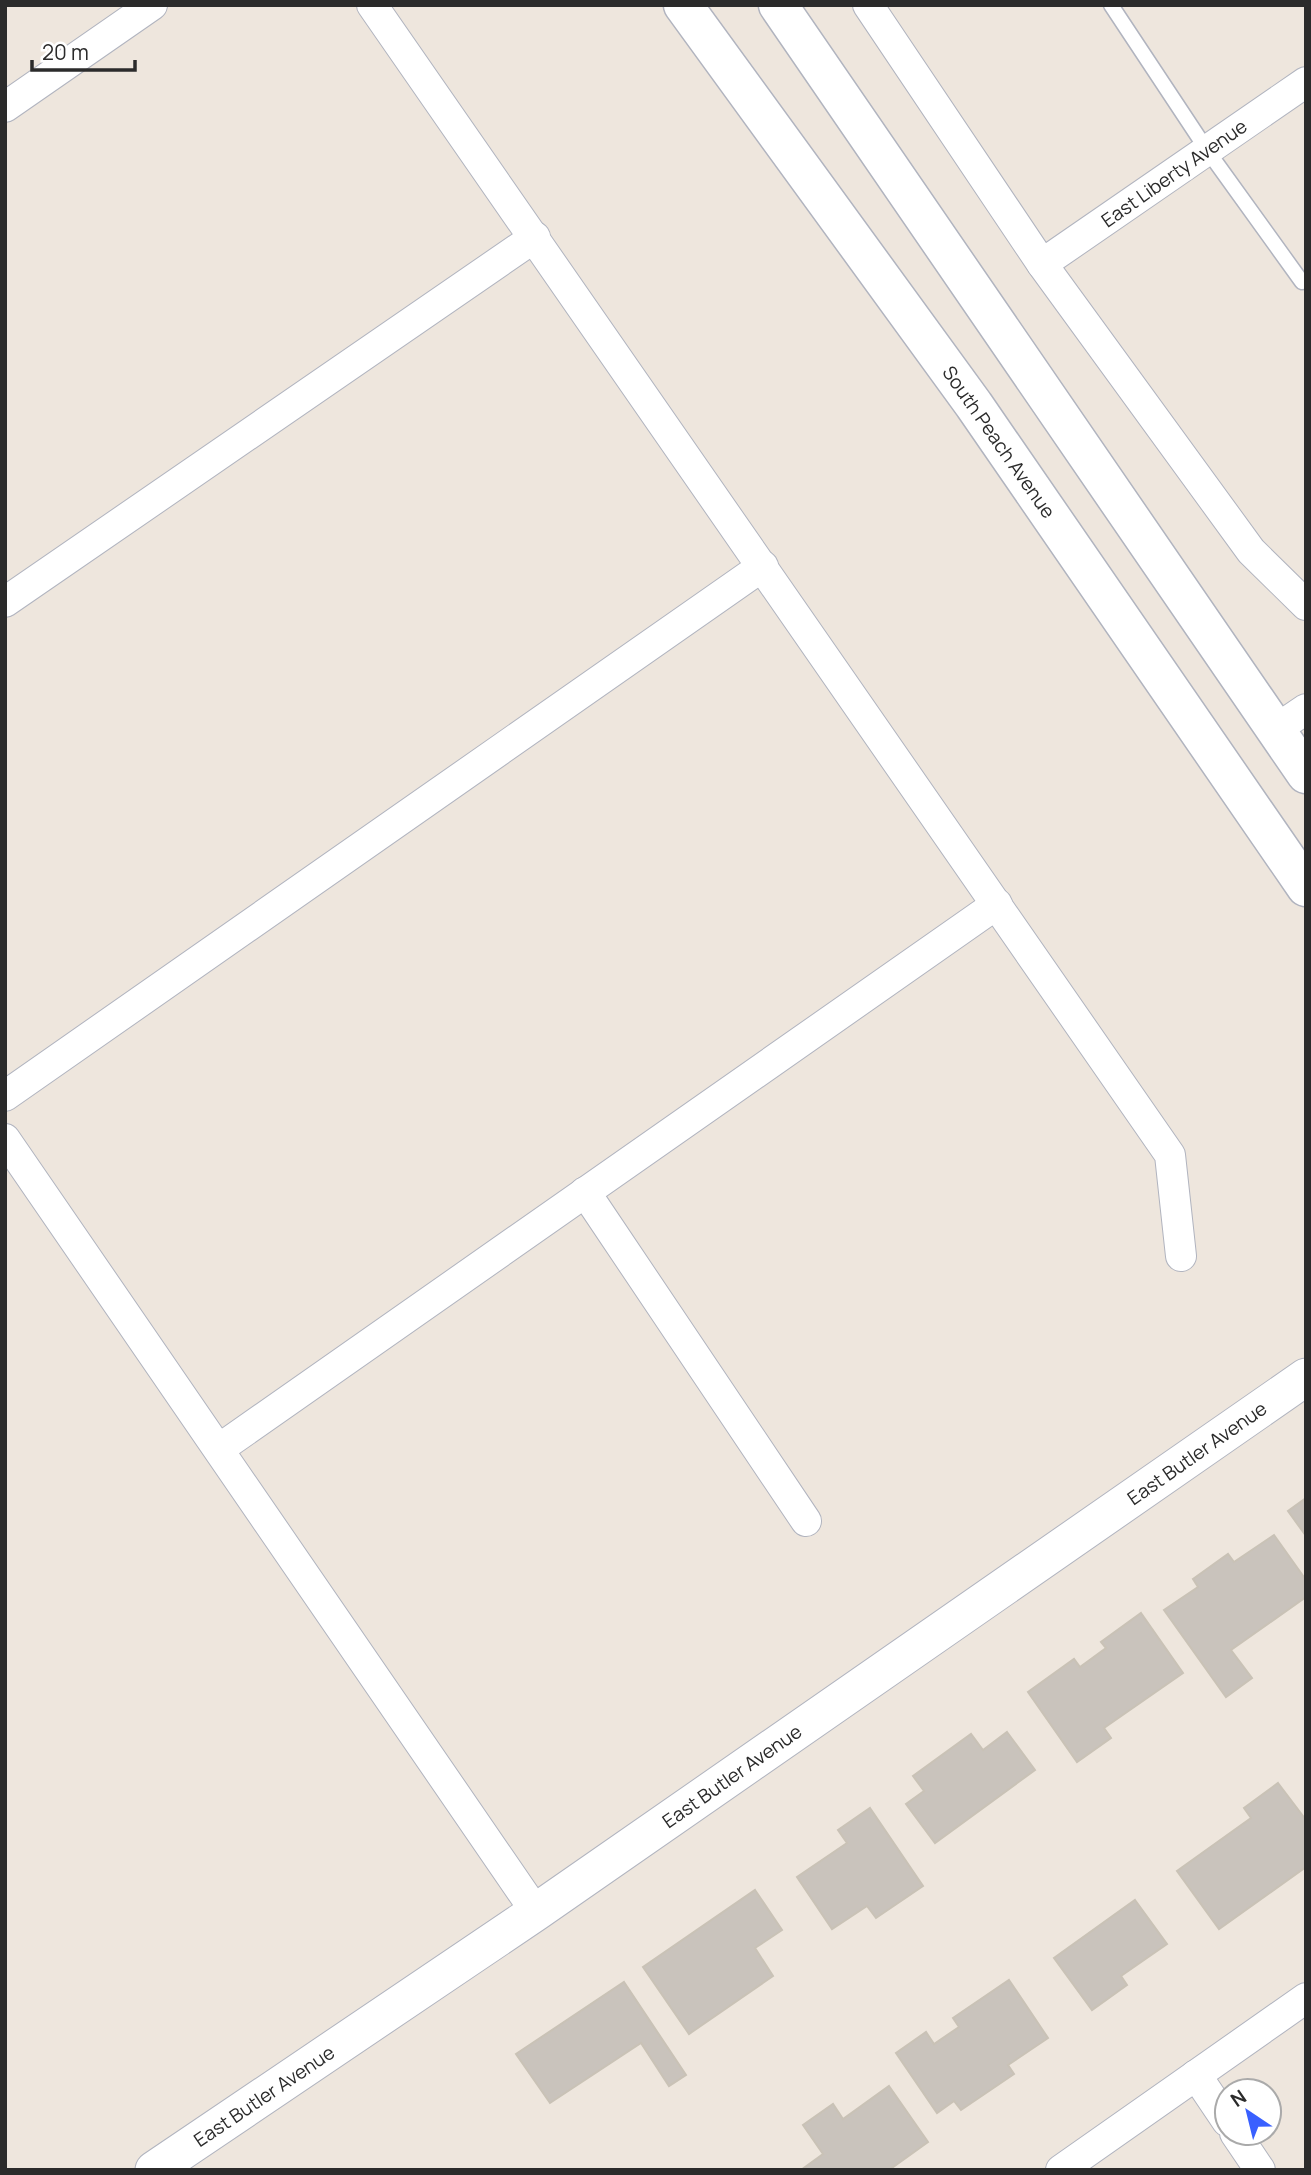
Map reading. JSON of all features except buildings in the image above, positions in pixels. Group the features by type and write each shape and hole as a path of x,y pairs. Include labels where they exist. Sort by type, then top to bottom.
{"main road":[{"name":"South Peach Avenue","path":"683,5 974,405 1306,887"},
{"path":"778,5 1291,720 1306,774"}],"street":[{"path":"5,107 152,5"},
{"path":"372,5 1170,1155 1181,1256"},
{"path":"868,5 1042,264 1251,551 1306,605"},
{"name":"East Liberty Avenue","path":"1042,264 1306,82"},
{"path":"5,602 535,237"},
{"path":"5,1096 763,566"},
{"path":"219,1449 997,904"},
{"path":"5,1139 536,1912"},
{"path":"585,1192 806,1521"},
{"name":"East Butler Avenue","path":"154,2170 536,1912 1306,1377"},
{"path":"1061,2170 1306,1998"},
{"path":"1196,2075 1213,2100"},
{"path":"1244,2147 1260,2170"}],"lane":[{"path":"1111,5 1207,150 1302,282"}]}
